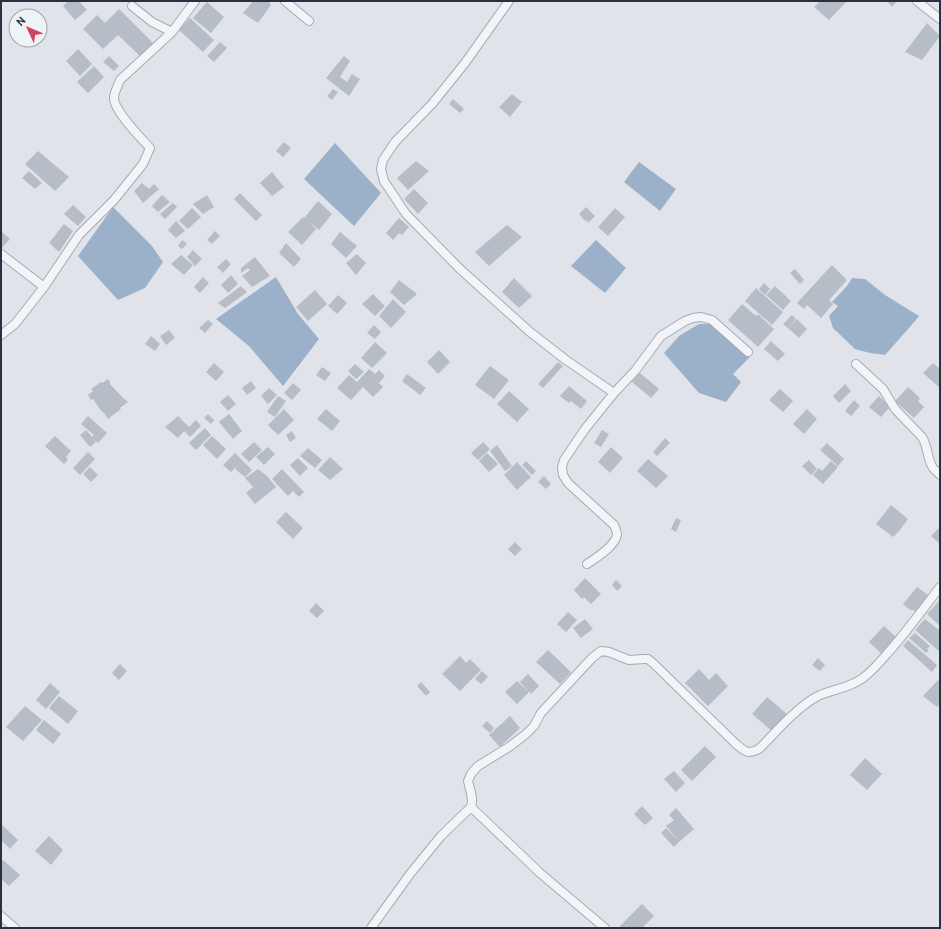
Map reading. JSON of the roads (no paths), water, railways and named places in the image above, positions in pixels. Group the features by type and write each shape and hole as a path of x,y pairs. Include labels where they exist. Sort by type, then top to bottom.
{"street":[{"path":"1,335 15,324 44,286 79,235 114,200 144,164 150,148 134,131 120,112 114,102 114,96 120,80 172,32 195,1"},
{"path":"285,1 309,21"},
{"path":"509,1 465,63 432,104 395,142 383,160 381,169 384,181 406,214 460,269 530,332 566,360 614,393"},
{"path":"917,1 940,19"},
{"path":"132,6 152,22 172,32"},
{"path":"1,254 44,286"},
{"path":"587,564 609,548 617,536 617,532 614,525 568,483 563,475 562,467 564,460 580,436 614,393 635,371 661,336 685,321 701,317 712,320 748,352"},
{"path":"856,364 883,390 895,409 922,437 926,444 931,464 940,475"},
{"path":"371,928 410,874 441,836 471,807 473,801 468,781 470,774 478,766 510,747 526,734 534,726 541,713 592,658 601,651 609,652 629,660 644,658 648,659 736,744 746,752 752,752 759,749 806,704 819,696 850,686 862,679 882,661 940,588"},
{"path":"471,807 540,873 604,928"},
{"path":"1,916 15,928"}],"water":[{"path":"335,143 381,193 354,226 304,179"},
{"path":"639,162 676,189 660,211 624,182"},
{"path":"113,207 152,246 163,262 145,288 118,300 78,256"},
{"path":"596,240 626,268 605,293 571,266"},
{"path":"276,277 298,314 319,339 283,386 249,346 216,319"},
{"path":"852,278 865,279 885,295 919,316 885,355 855,349 833,328 829,316 838,306 832,302 847,286"},
{"path":"699,324 711,324 750,357 733,374 741,382 726,402 699,393 664,353 679,336"}]}
